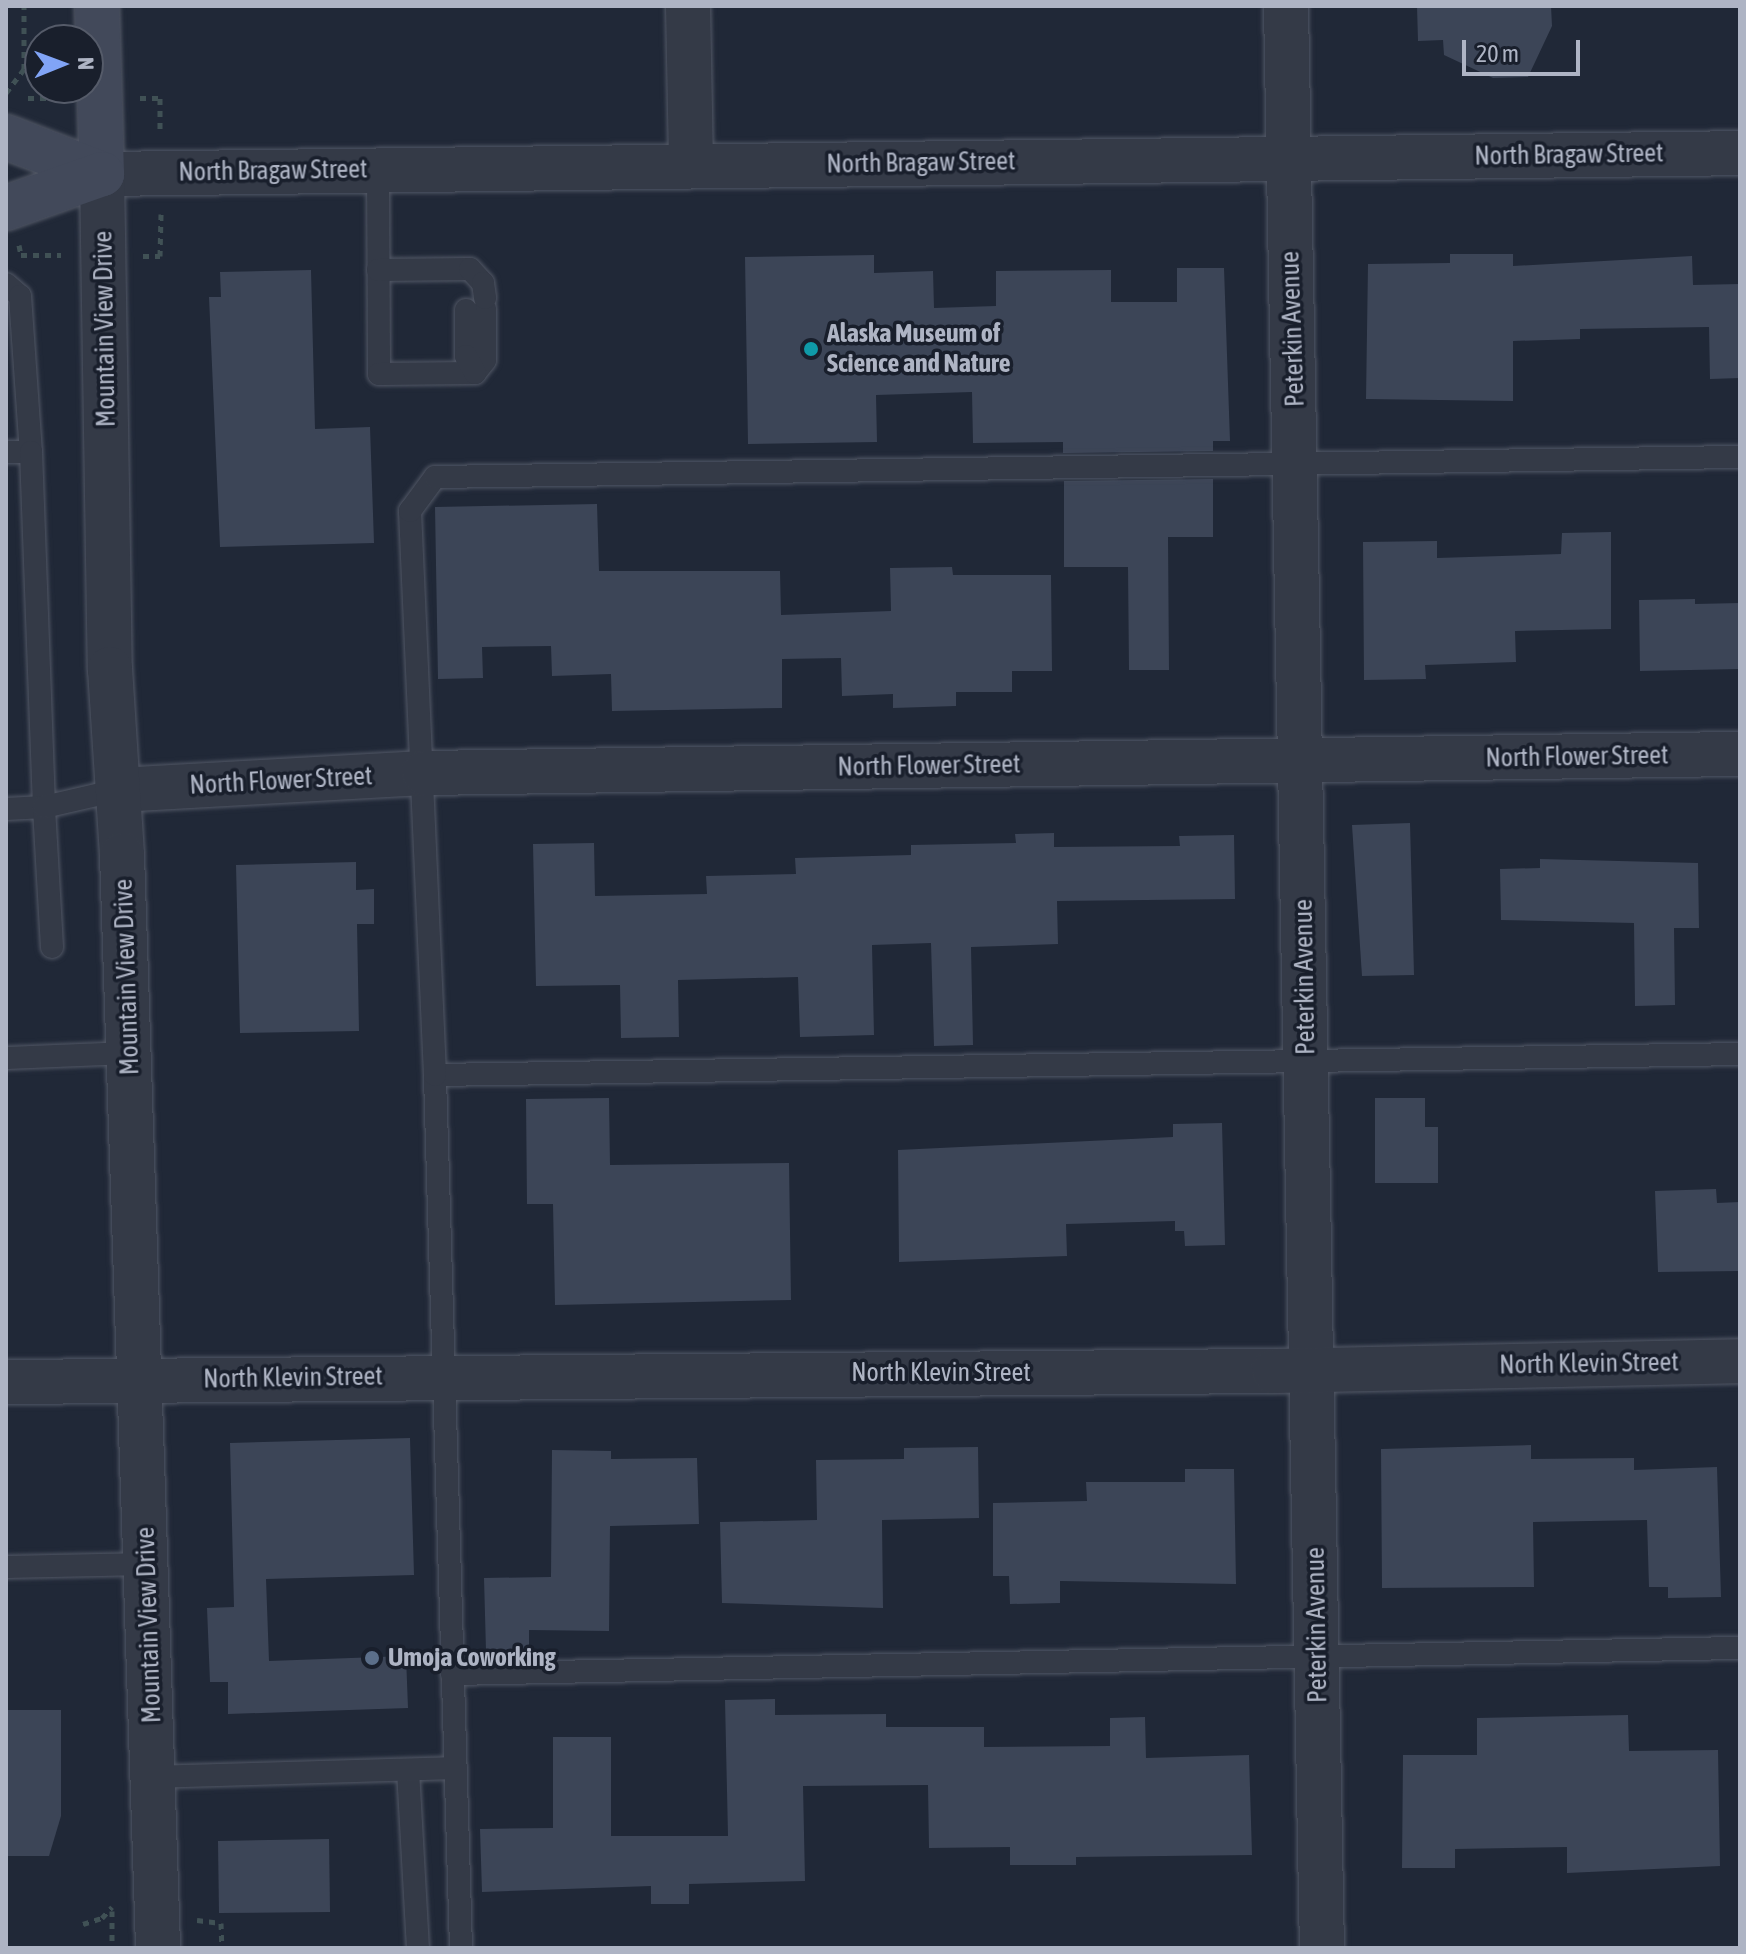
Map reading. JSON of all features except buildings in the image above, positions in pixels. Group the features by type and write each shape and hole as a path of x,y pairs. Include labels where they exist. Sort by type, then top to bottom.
{"main road":[{"name":"Mountain View Drive","path":"97,6 102,174"},
{"path":"6,137 102,174"},
{"path":"6,208 102,174"}],"street":[{"path":"688,6 691,165"},
{"name":"Peterkin Avenue","path":"1286,6 1287,158 1297,468 1322,1948"},
{"name":"North Bragaw Street","path":"102,174 1740,153"},
{"name":"Mountain View Drive","path":"102,174 110,669 130,1053 158,1948"},
{"name":"North Flower Street","path":"118,790 424,773 1740,754"},
{"name":"North Klevin Street","path":"6,1382 445,1375 1313,1370 1740,1361"}],"lane":[{"path":"378,170 378,270 379,374 475,373 485,360 470,269 378,270"},
{"path":"6,284 20,296 31,452 52,947"},
{"path":"6,452 31,452"},
{"path":"461,1948 435,1075 424,773 416,734 410,511 435,477 1297,468 1740,457"},
{"path":"6,809 44,807 118,790"},
{"path":"6,1058 130,1053"},
{"path":"435,1075 1307,1064 1740,1054"},
{"path":"6,1567 147,1564"},
{"path":"452,1674 1740,1648"},
{"path":"153,1777 455,1768"},
{"path":"408,1770 418,1948"}],"path":[{"path":"6,93 24,69 24,6"},
{"path":"221,1923 222,1948"}],"place":[{"name":"Alaska Museum of Science and Nature","path":"811,349"},
{"name":"Umoja Coworking","path":"372,1658"}]}
